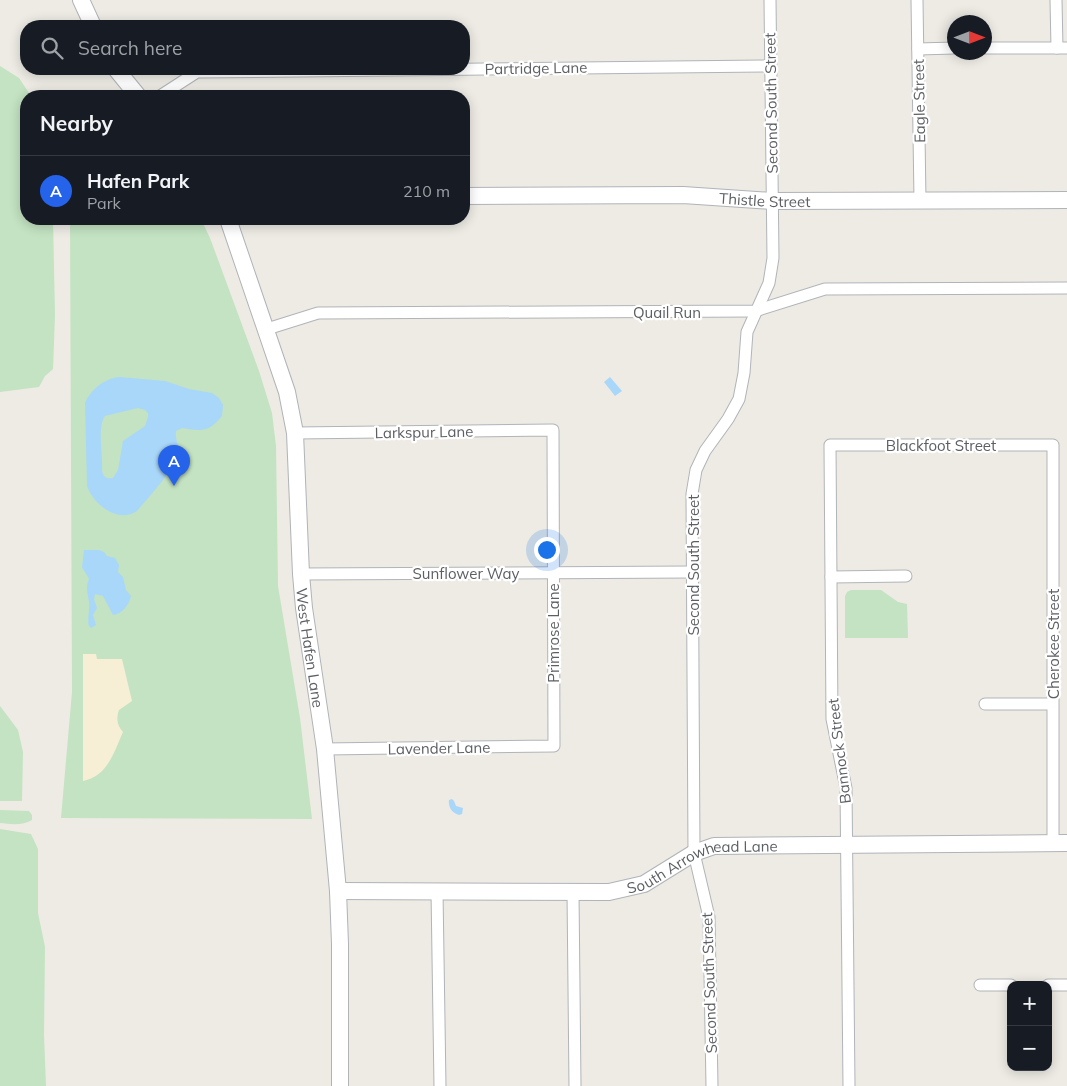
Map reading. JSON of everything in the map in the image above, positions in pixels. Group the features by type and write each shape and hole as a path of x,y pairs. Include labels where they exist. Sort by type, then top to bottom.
{"street":[{"path":"81,0 90,20"},
{"name":"Second South Street","path":"712,1086 709,917 694,853 692,494 696,470 705,451 728,419 739,399 744,373 747,332 769,283 773,258 770,0"},
{"name":"Eagle Street","path":"917,0 920,201"},
{"path":"992,48 1062,48 1056,0"},
{"path":"918,48 947,48"},
{"name":"Partridge Lane","path":"470,69 770,66"},
{"path":"121,75 133,90"},
{"name":"Partridge Lane","path":"169,90 192,75"},
{"name":"Thistle Street","path":"470,196 683,196 772,201 1067,200"},
{"name":"West Hafen Lane","path":"231,225 288,392 295,433 304,608 325,749 338,891 340,1086"},
{"name":"Quail Run","path":"267,329 318,313 756,311 825,289 1067,288"},
{"name":"Larkspur Lane","path":"295,433 553,430"},
{"name":"Primrose Lane","path":"553,430 554,746"},
{"name":"Blackfoot Street","path":"830,445 1053,444"},
{"name":"Cherokee Street","path":"1053,444 1052,704 1060,843"},
{"name":"Bannock Street","path":"830,445 832,719 846,788 848,1086"},
{"name":"Sunflower Way","path":"301,574 692,572"},
{"path":"830,577 906,576"},
{"path":"985,704 1052,704"},
{"name":"Lavender Lane","path":"325,749 554,746"},
{"name":"South Arrowhead Lane","path":"338,891 609,892 644,884 694,853 714,846 1060,843"},
{"path":"437,891 440,1086"},
{"path":"573,892 575,1086"},
{"path":"980,985 1007,985"},
{"path":"1052,985 1067,985"}],"green space":[{"path":"0,66 19,78 27,90 20,90 20,225 53,225 55,315 53,369 45,376 39,387 0,392"},
{"path":"70,225 204,225 259,371 272,413 276,446 278,586 300,718 312,819 61,818 72,692"},
{"path":"851,590 881,590 898,602 907,604 908,638 845,638 845,596"},
{"path":"0,706 18,730 23,752 22,801 0,801"},
{"path":"0,810 29,811 32,815 32,820 20,824 0,823"},
{"path":"0,829 31,834 38,849 38,913 45,947 44,1035 46,1086 0,1086"}],"sand":[{"path":"83,654 96,654 97,659 122,659 132,701 119,710 118,722 123,732 109,762 99,774 83,781"}],"water":[{"path":"610,377 622,391 615,396 604,382"},
{"path":"114,378 165,381 189,389 212,393 219,398 223,405 222,416 208,428 200,430 182,428 176,431 178,454 172,467 137,511 122,515 114,514 100,505 87,486 85,403 99,385","holes":["138,408 148,413 145,426 123,441 118,470 113,478 105,477 102,470 101,434 101,427 105,416"]},
{"path":"84,550 99,550 107,556 115,558 119,565 118,572 123,577 126,590 131,596 125,608 113,615 103,596 95,594 94,599 97,608 93,615 96,625 91,628 88,623 89,605 87,588 89,579 82,567"},
{"path":"452,799 456,806 463,808 462,814 454,813 451,809 449,800"}],"place":[{"name":"Hafen Park","path":"174,486"}]}
